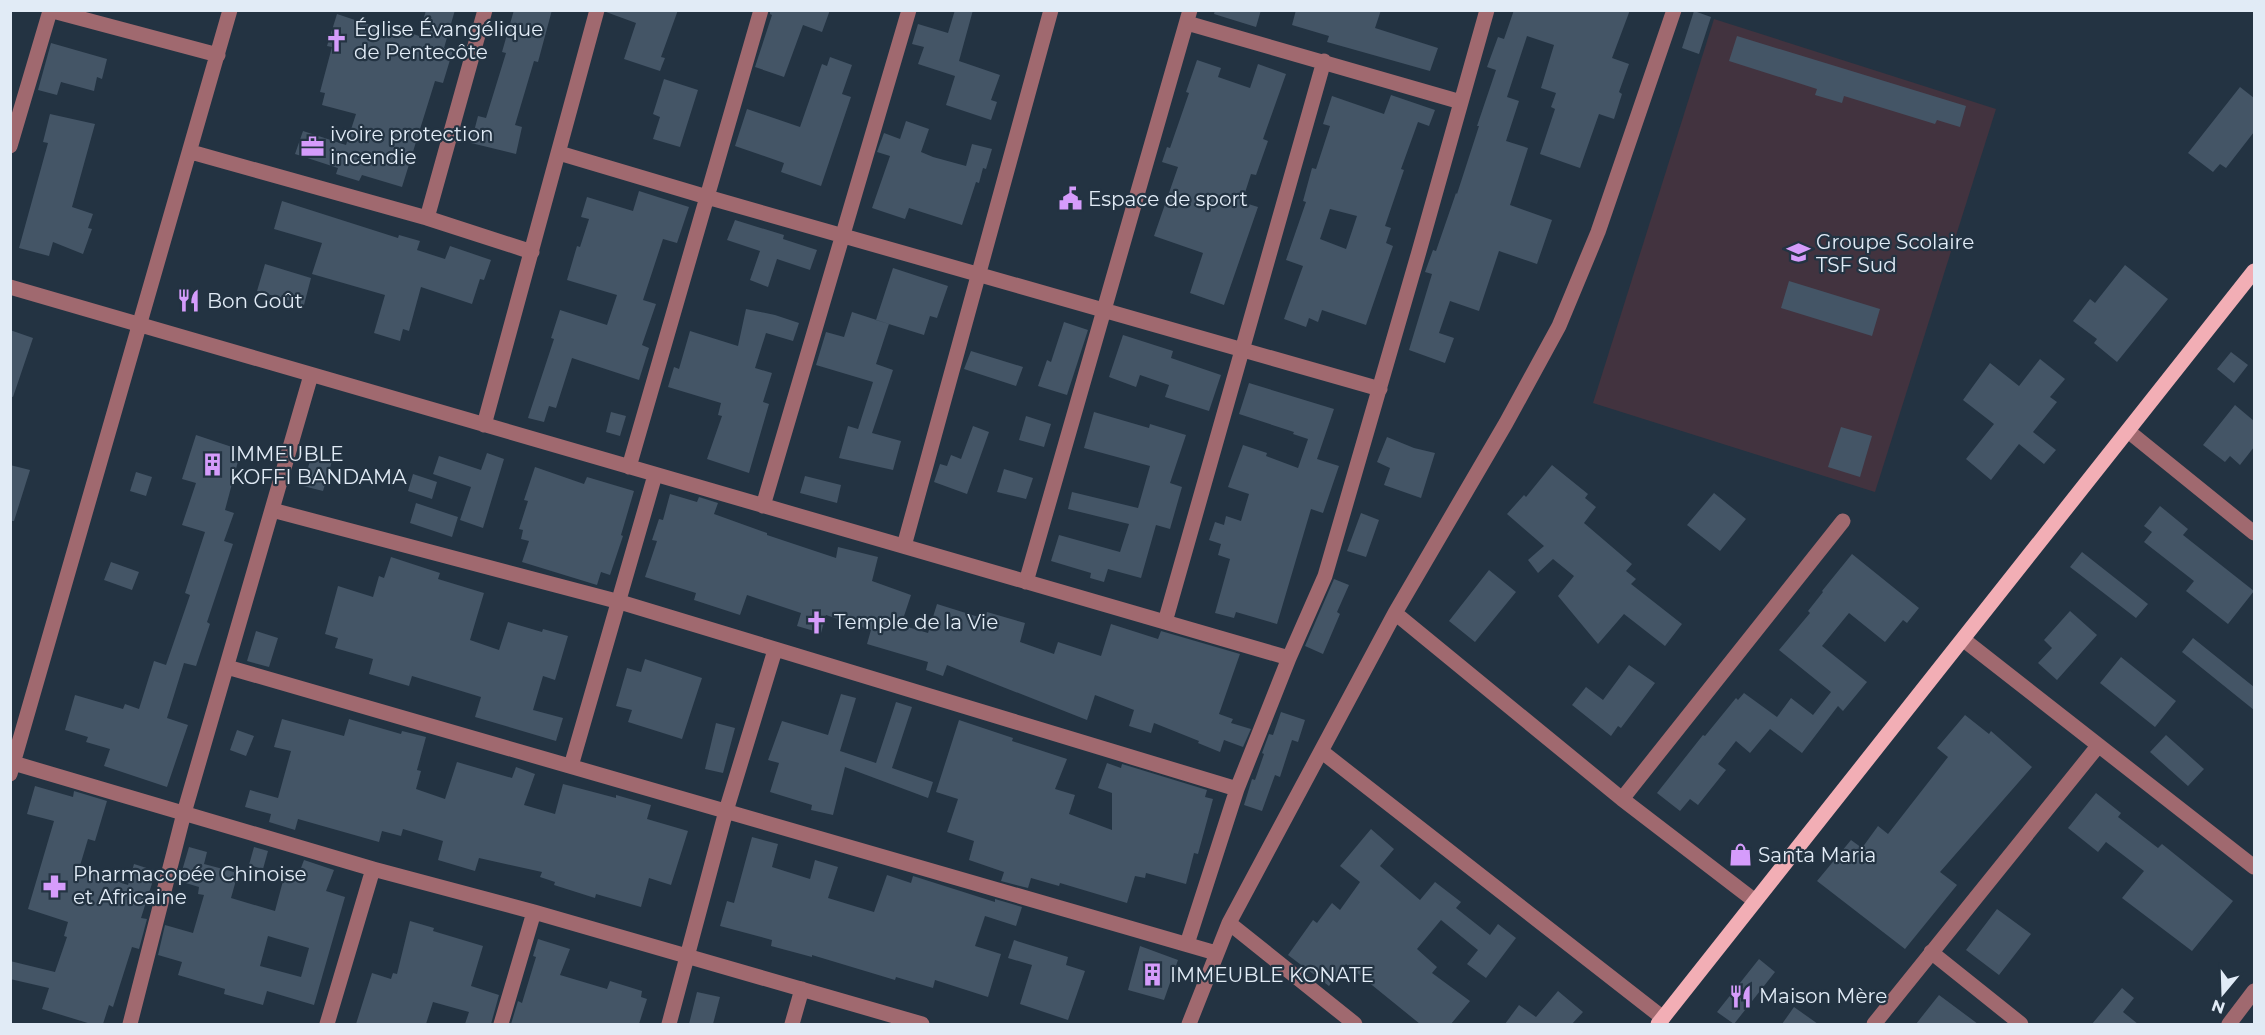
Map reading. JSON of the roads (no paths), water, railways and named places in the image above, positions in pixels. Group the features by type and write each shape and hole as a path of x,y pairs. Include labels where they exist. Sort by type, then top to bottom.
{"main road":[{"path":"1660,1021 2254,271"}],"street":[{"path":"230,10 191,152 138,325 12,766 534,912 922,1024"},
{"path":"428,219 485,10"},
{"path":"484,425 597,10"},
{"path":"629,467 761,10"},
{"path":"763,506 909,10"},
{"path":"903,546 1051,10"},
{"path":"1187,944 1237,789 1289,658 1325,576 1486,10"},
{"path":"1189,1024 1229,923 1395,613 1506,423 1559,326 1598,232 1674,10"},
{"path":"10,146 50,11 218,55"},
{"path":"1026,582 1188,17 1461,102"},
{"path":"1165,622 1324,61"},
{"path":"191,152 428,219 532,252"},
{"path":"559,153 1380,389"},
{"path":"10,287 1289,658"},
{"path":"130,1024 184,813 311,375"},
{"path":"2128,431 2254,533"},
{"path":"571,766 655,475"},
{"path":"272,510 620,602 1237,789"},
{"path":"1622,799 1843,521"},
{"path":"1395,613 1622,799 1755,901"},
{"path":"1964,640 2254,867"},
{"path":"669,1024 726,811 775,650"},
{"path":"227,667 1216,953"},
{"path":"1875,1024 2098,746"},
{"path":"1321,751 1660,1021"},
{"path":"327,1024 373,868"},
{"path":"501,1024 534,912"},
{"path":"1229,923 1355,1024"},
{"path":"1931,952 2021,1024"},
{"path":"792,1024 802,989"},
{"path":"2229,1024 2253,998"}],"place":[{"name":"Église Évangélique de Pentecôte","path":"336,41"},
{"name":"ivoire protection incendie","path":"312,146"},
{"name":"Espace de sport","path":"1070,199"},
{"name":"Groupe Scolaire TSF Sud","path":"1798,253"},
{"name":"Bon Goût","path":"189,301"},
{"name":"IMMEUBLE KOFFI BANDAMA","path":"212,465"},
{"name":"Temple de la Vie","path":"816,622"},
{"name":"Santa Maria","path":"1740,855"},
{"name":"Pharmacopée Chinoise et Africaine","path":"55,886"},
{"name":"IMMEUBLE KONATE","path":"1152,975"},
{"name":"Maison Mère","path":"1741,996"}]}
